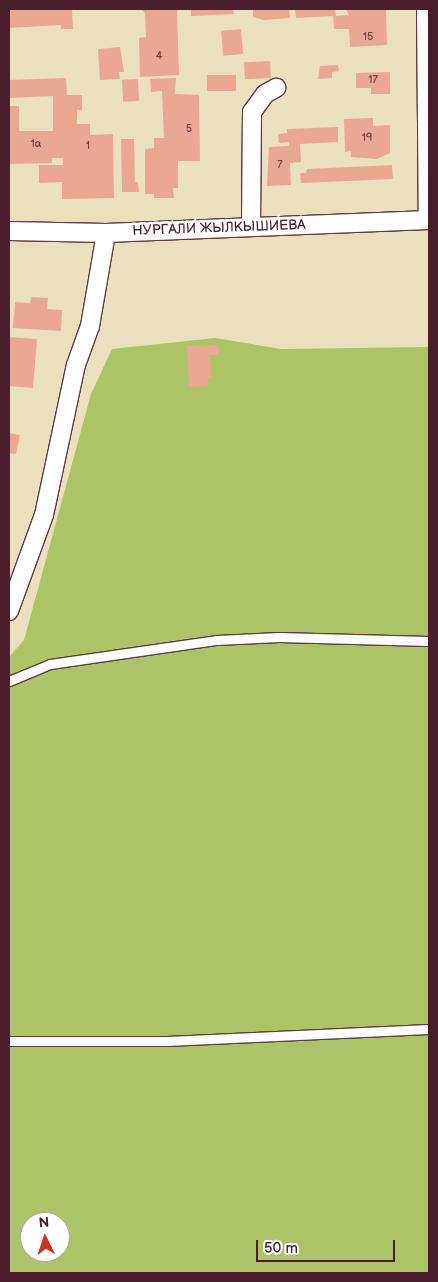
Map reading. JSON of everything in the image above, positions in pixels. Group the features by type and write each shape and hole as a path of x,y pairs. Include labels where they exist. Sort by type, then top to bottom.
{"street":[{"path":"426,9 429,220"},
{"path":"252,226 252,112 265,94 276,88"},
{"name":"НУРГАЛИ ЖЫЛКЫШИЕВА","path":"9,231 106,233 429,220"},
{"path":"9,611 44,515 76,365 90,326 106,233"}],"lane":[{"path":"9,681 50,664 217,640 279,637 429,641"},
{"path":"9,1041 167,1041 429,1029"}],"green space":[{"path":"215,338 281,349 429,347 429,1273 9,1273 9,657 24,640 91,394 112,349"}],"building":[{"path":"9,9 76,9 72,10 73,29 61,29 61,25 9,28"},
{"path":"141,9 177,9 179,75 140,77 139,38 146,37 145,13"},
{"path":"191,9 233,9 234,14 191,16"},
{"path":"253,9 289,9 290,18 264,20 253,17"},
{"path":"295,9 335,9 336,16 349,15 346,9 386,9 387,45 350,47 349,29 334,29 333,16 296,18"},
{"path":"241,29 243,54 223,56 221,31"},
{"path":"120,47 124,72 119,72 120,79 100,80 98,49"},
{"path":"270,61 271,78 245,79 244,62"},
{"path":"338,65 339,71 332,72 332,78 318,79 320,66"},
{"path":"390,72 390,94 371,94 371,88 356,88 356,73"},
{"path":"207,75 236,75 236,91 207,91"},
{"path":"66,78 67,95 82,95 82,110 77,110 77,124 90,124 90,135 113,134 114,198 62,199 62,182 39,183 39,165 63,165 63,158 52,158 52,163 9,164 9,106 19,106 19,131 53,131 53,96 9,98 9,80"},
{"path":"176,78 175,94 199,95 200,161 178,161 178,188 173,188 174,198 154,198 154,194 145,194 145,149 154,148 154,138 164,138 162,91 151,92 150,79"},
{"path":"138,79 139,101 123,102 122,80"},
{"path":"373,118 373,126 390,125 390,153 377,159 351,157 351,151 345,152 344,119"},
{"path":"338,127 338,142 300,144 301,162 290,163 291,185 267,186 269,147 289,146 289,142 279,143 278,134 287,133 287,129"},
{"path":"121,139 134,139 135,182 138,182 139,192 122,192"},
{"path":"392,165 393,179 301,183 300,173 306,173 307,169"},
{"path":"31,297 48,298 47,309 62,310 61,331 13,328 15,302 30,303"},
{"path":"9,337 37,339 33,388 9,386"},
{"path":"218,345 219,355 210,355 211,378 208,378 208,386 189,387 187,346"},
{"path":"9,433 20,435 16,454 9,453"}]}
